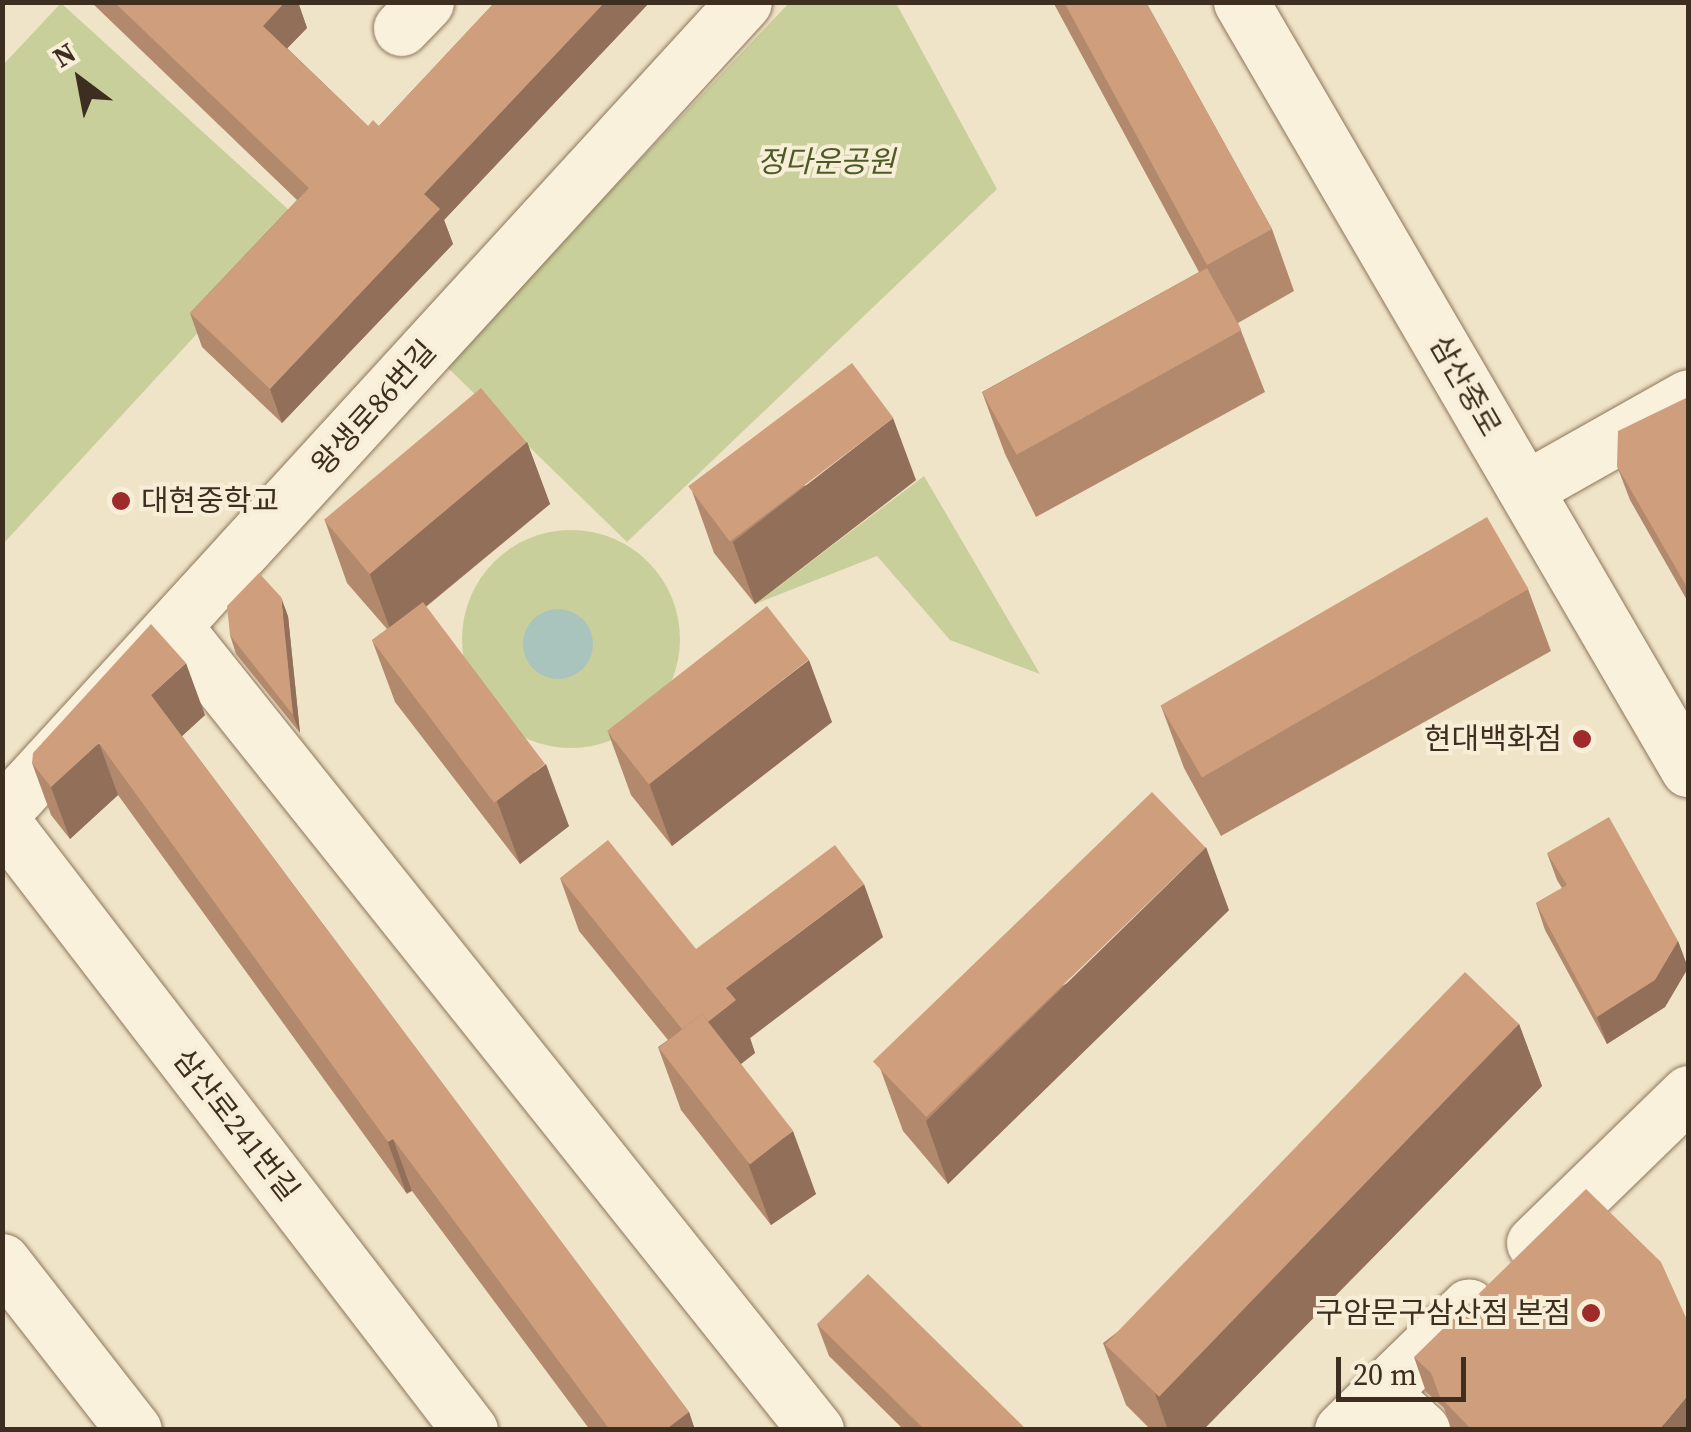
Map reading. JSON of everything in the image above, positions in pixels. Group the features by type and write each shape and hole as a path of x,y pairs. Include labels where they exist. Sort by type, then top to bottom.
{"street":[{"name":"왕생로86번길","path":"2,813 744,2"},
{"name":"삼산중로","path":"1241,2 1688,769"},
{"path":"1525,489 1688,397"},
{"path":"174,626 816,1430"},
{"name":"삼산로241번길","path":"2,821 470,1430"},
{"path":"1342,1430 1688,1093"},
{"path":"2,1260 104,1417"},
{"path":"1380,1392 1422,1430"}],"green space":[{"path":"61,3 301,221 3,544 2,66"},
{"name":"정다운공원","path":"789,3 896,3 997,189 627,542 445,365"},
{"path":"924,476 1040,674 950,640 877,556 755,604"},
{"path":"571,530 613,538 648,562 672,597 680,639 672,681 648,716 613,740 571,748 529,740 494,716 470,681 462,639 470,597 494,562 529,538"}],"water":[{"path":"558,609 583,619 593,644 583,669 558,679 533,669 523,644 533,619"}],"building":[{"path":"114,2 285,2 263,26 368,126 373,120 379,126 495,2 605,2 424,194 440,209 270,389 190,313 309,188"},
{"path":"1064,2 1146,2 1272,229 1207,265"},
{"path":"1207,268 1241,330 1017,455 982,393"},
{"path":"852,363 894,418 730,541 688,486"},
{"path":"481,388 527,442 370,574 324,520"},
{"path":"1688,397 1688,589 1617,466 1618,431"},
{"path":"1487,517 1528,589 1202,777 1161,706"},
{"path":"259,573 281,597 293,715 230,635 227,606"},
{"path":"423,602 545,764 494,803 372,641"},
{"path":"767,606 809,660 649,785 607,731"},
{"path":"151,624 186,663 151,695 689,1412 665,1430 610,1430 393,1139 388,1142 99,743 51,787 32,763 33,753"},
{"path":"1152,792 1205,847 926,1117 873,1062"},
{"path":"1609,817 1678,941 1655,980 1597,1017 1536,903 1567,885 1547,853"},
{"path":"608,840 696,949 835,845 864,884 726,988 736,1000 708,1022 702,1014 682,1029 560,878"},
{"path":"1465,972 1519,1024 1159,1397 1105,1345"},
{"path":"702,1014 793,1131 750,1164 659,1048"},
{"name":"구암문구삼산점 본점","path":"1586,1189 1661,1262 1688,1322 1688,1395 1659,1430 1472,1430 1440,1397 1431,1373 1414,1357"},
{"path":"868,1274 1027,1430 925,1430 817,1324"}],"place":[{"name":"대현중학교","path":"121,501"},
{"name":"현대백화점","path":"1582,739"},
{"name":"구암문구삼산점 본점","path":"1591,1313"}]}
